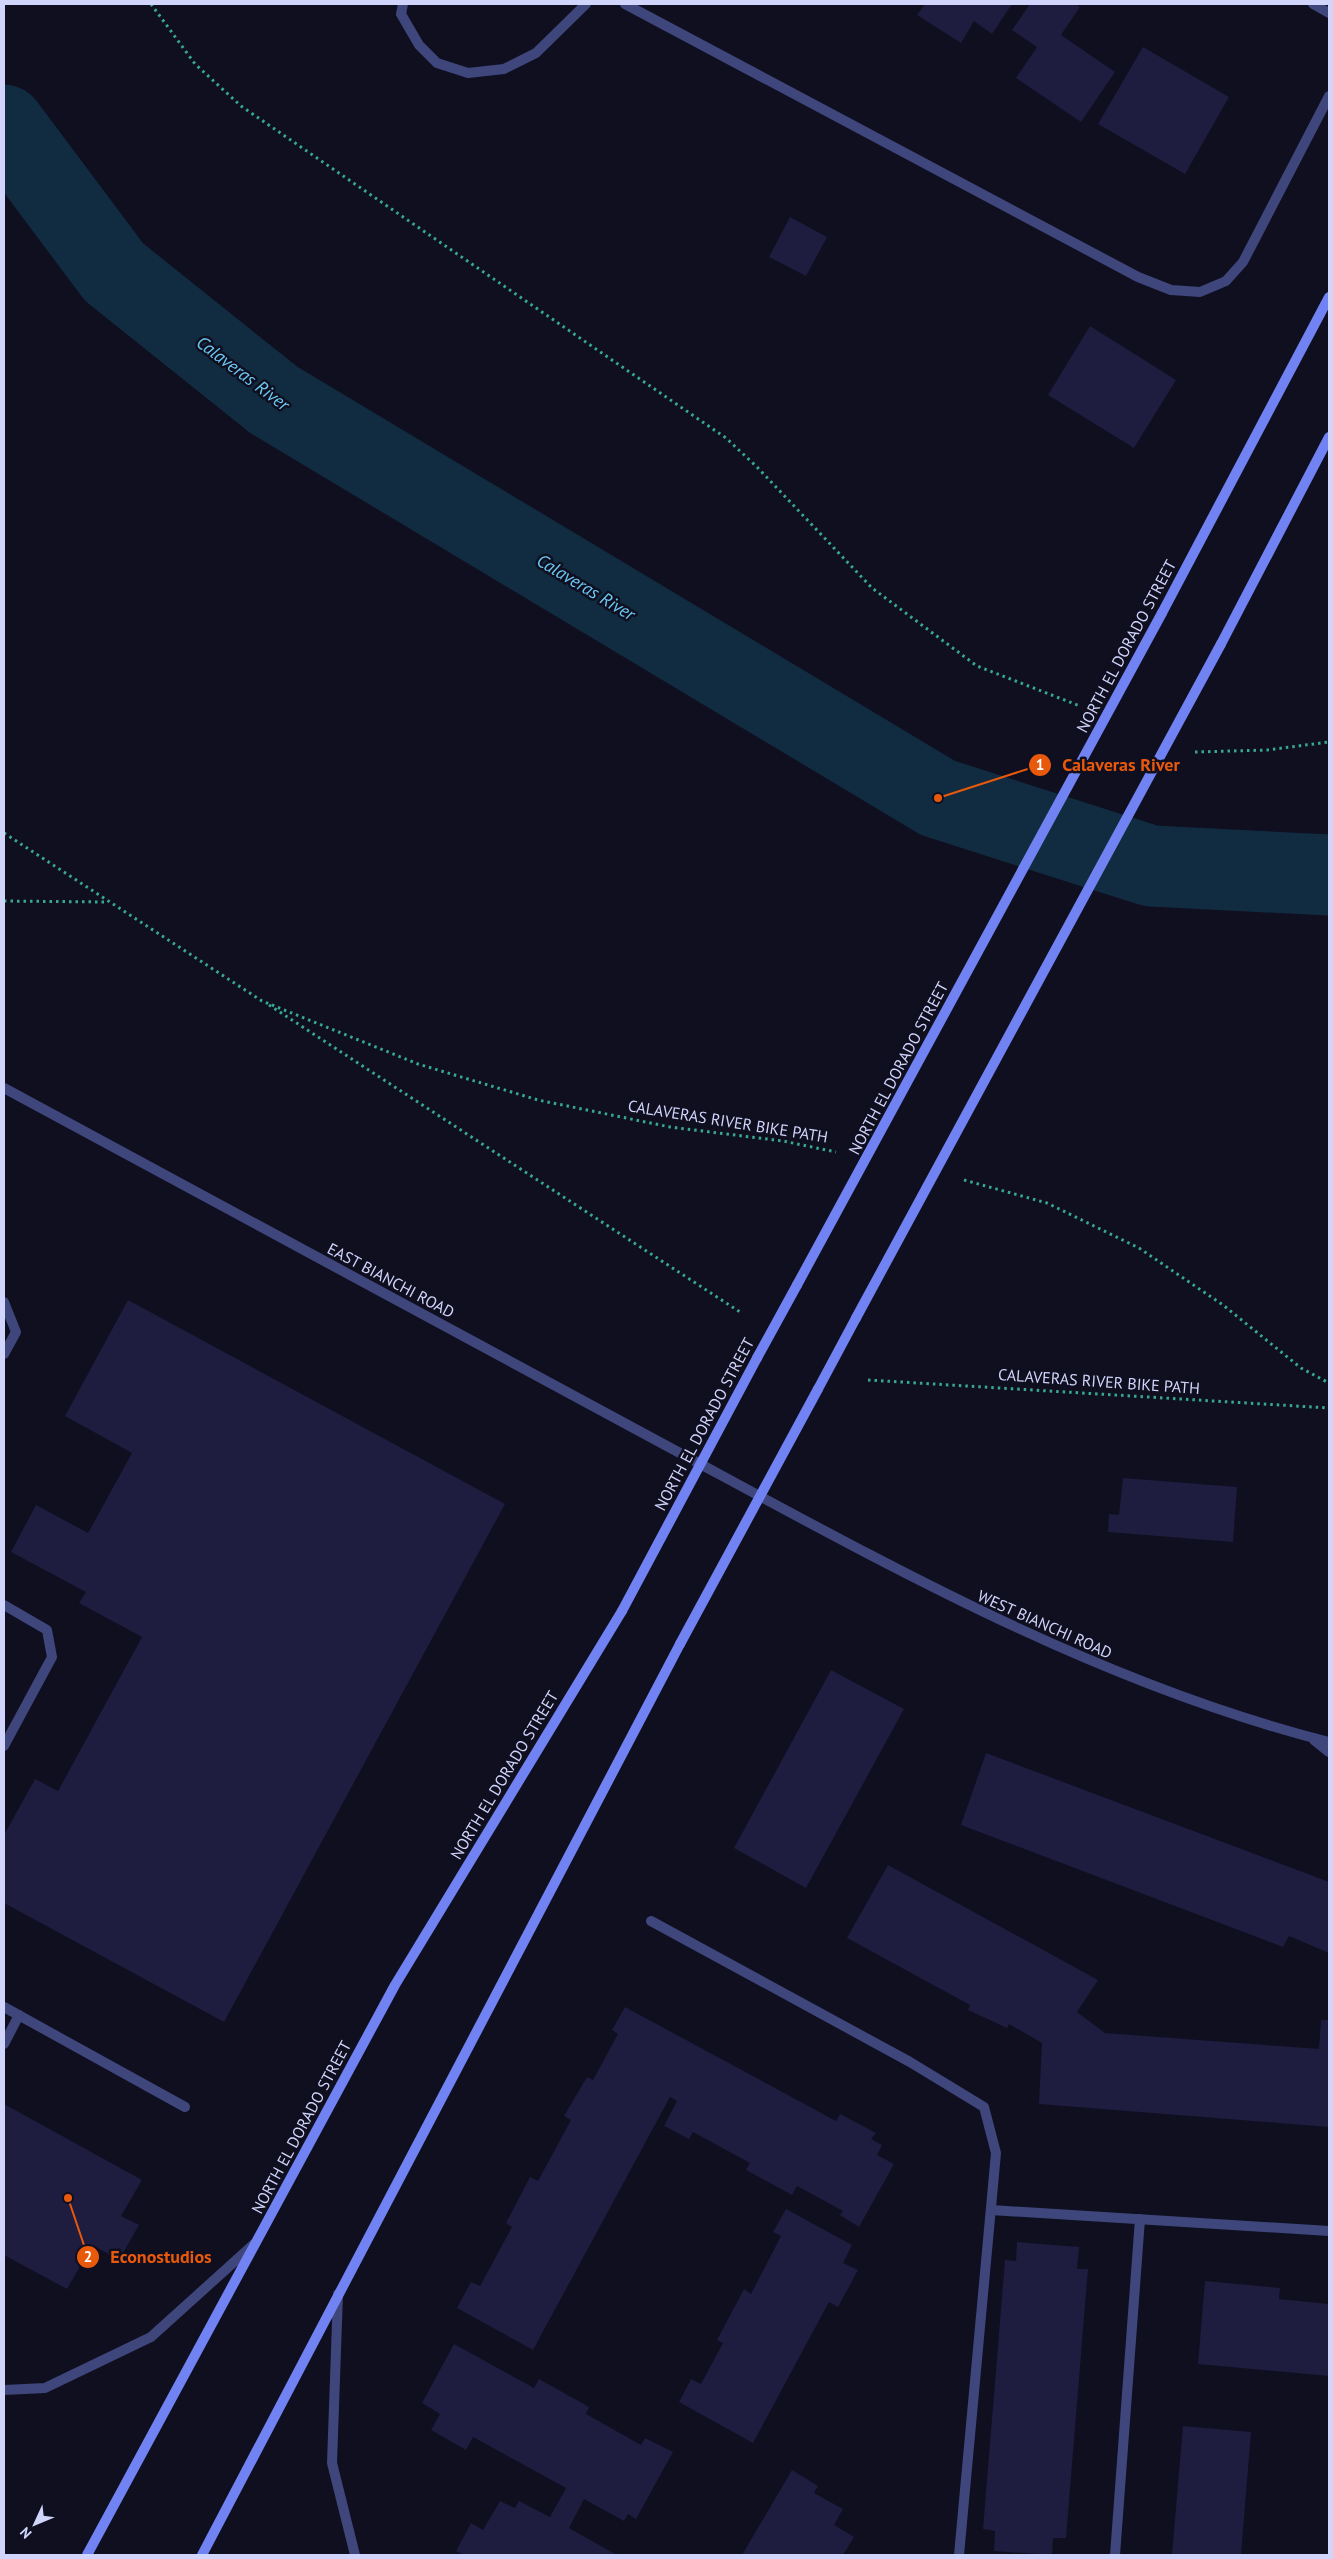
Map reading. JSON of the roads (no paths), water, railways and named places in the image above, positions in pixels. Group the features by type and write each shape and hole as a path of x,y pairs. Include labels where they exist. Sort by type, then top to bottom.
{"main road":[{"name":"NORTH EL DORADO STREET","path":"87,2555 395,1985 622,1611 797,1284 1162,613 1329,297"},
{"path":"202,2555 680,1644 1221,644 1329,437"}],"street":[{"path":"403,4 401,14 419,44 437,63 468,73 504,69 536,53 586,4"},
{"path":"625,4 1138,277 1171,290 1200,292 1226,281 1243,262 1329,96"},
{"path":"1313,4 1329,12"},
{"name":"EAST BIANCHI ROAD","path":"4,1088 763,1498"},
{"path":"4,1302 16,1332 4,1354"},
{"name":"WEST BIANCHI ROAD","path":"763,1498 986,1615 1107,1669 1271,1728 1329,1742"},
{"path":"4,1605 47,1630 52,1657 4,1746"},
{"path":"1311,1737 1329,1752"},
{"path":"651,1921 910,2062 984,2107 996,2152 959,2555"},
{"path":"4,2007 185,2107"},
{"path":"4,2044 19,2015"},
{"path":"991,2210 1329,2231"},
{"path":"1115,2555 1140,2219"},
{"path":"4,2390 45,2388 151,2337 255,2244"},
{"path":"338,2294 332,2463 355,2555"}],"waterway":[{"name":"Calaveras River","path":"4,125 114,272 274,400 938,798 1151,866 1329,875"}],"place":[{"name":"Calaveras River","path":"938,798"},
{"name":"Econostudios","path":"68,2198"}]}
